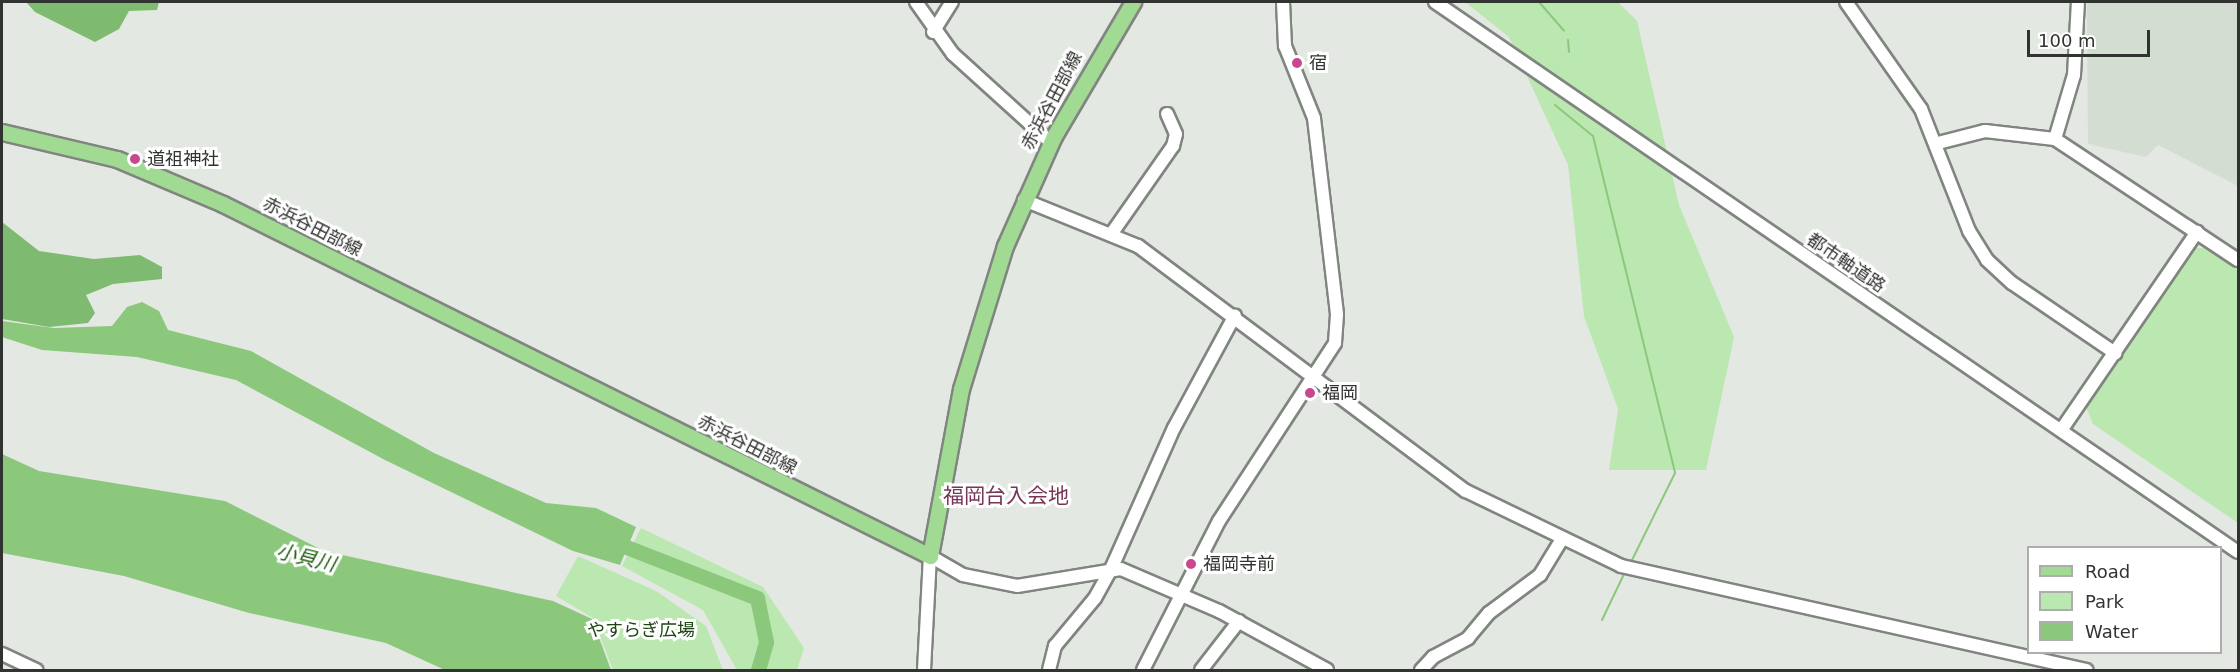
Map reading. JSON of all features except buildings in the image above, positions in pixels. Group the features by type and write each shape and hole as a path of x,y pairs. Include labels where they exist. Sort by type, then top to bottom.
{"main road":[{"name":"赤浜谷田部線","path":"2,132 117,159 223,204 930,556 971,348 1024,200 1051,143 1133,2"}],"street":[{"path":"916,2 933,32 1051,143"},
{"path":"933,32 952,2"},
{"path":"1148,669 1181,593 1236,495 1332,354 1337,314 1314,118 1285,46 1283,2"},
{"name":"都市軸道路","path":"1435,2 2062,429 2238,552"},
{"path":"1846,2 1898,74 1938,143 1969,231 1987,260 2012,283 2115,352"},
{"path":"2055,139 2074,75 2079,2"},
{"path":"1112,232 1173,146 1176,134 1167,114"},
{"path":"1938,143 1985,131 2055,139 2238,260"},
{"path":"1024,200 1112,232 1235,315 1466,491 1562,539 1664,579 2087,670"},
{"path":"2062,429 2197,232"},
{"path":"1049,670 1055,646 1095,598 1112,567 1174,429 1235,315"},
{"path":"1421,670 1433,657 1468,638 1489,613 1540,575 1562,539"},
{"path":"924,670 930,556 963,575 1017,586 1112,567 1181,593 1239,621 1328,670"},
{"path":"1201,670 1239,621"},
{"path":"2,654 37,670"}],"shaded area":[{"path":"26,2 159,2 157,10 129,11 119,29 95,42 35,12"},
{"path":"2087,2 2238,2 2238,186 2158,145 2146,157 2088,144"},
{"path":"2,222 39,251 94,259 140,255 162,267 162,279 113,284 86,295 95,313 88,323 49,327 2,319"}],"green space":[{"path":"1465,2 1618,2 1637,21 1679,205 1734,337 1706,470 1609,470 1618,409 1584,316 1568,165 1509,37"},
{"path":"2195,248 2211,248 2238,267 2238,523 2093,424 2085,404"},
{"path":"641,528 763,587 804,648 797,670 737,670 703,610 622,566"},
{"name":"やすらぎ広場","path":"578,556 656,591 706,626 723,670 613,670 593,618 556,596"}],"water":[{"path":"142,302 159,311 168,330 251,351 434,453 546,503 596,508 636,527 620,565 573,551 385,460 236,380 137,357 42,350 2,337 2,321 54,328 112,326 127,307"},
{"name":"小貝川","path":"2,454 39,471 225,501 324,551 553,601 592,619 611,670 445,670 386,643 249,613 124,576 2,553"}],"waterway":[{"path":"1539,2 1564,31"},
{"path":"1568,40 1569,52"},
{"path":"1555,105 1593,136 1675,473 1630,564"},
{"path":"611,541 757,598 766,642 758,670"},
{"path":"1602,620 1624,574"}],"place":[{"name":"宿","path":"1297,63"},
{"name":"道祖神社","path":"135,159"},
{"name":"福岡","path":"1310,393"},
{"name":"福岡寺前","path":"1191,564"}],"district":[{"name":"福岡台入会地","path":"1006,496"}]}
